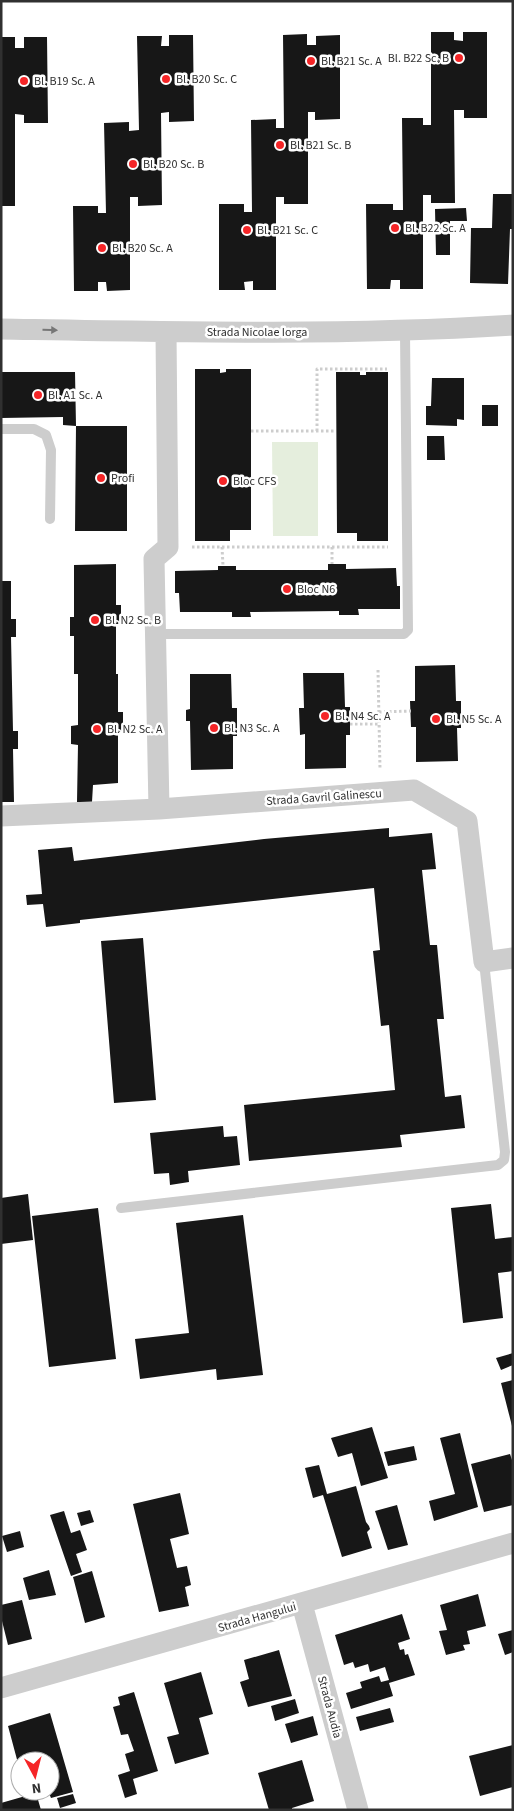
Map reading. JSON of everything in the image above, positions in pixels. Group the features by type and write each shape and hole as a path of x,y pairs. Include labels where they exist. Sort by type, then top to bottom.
{"street":[{"name":"Strada Nicolae Iorga","path":"1,328 166,332 405,332 513,325"},
{"path":"159,809 154,559 168,547 166,332"},
{"name":"Strada Gavril Galinescu","path":"1,816 159,809 414,790 467,821 484,962"},
{"path":"484,962 513,958"},
{"name":"Strada Hangului","path":"1,1688 513,1543"},
{"name":"Strada Audia","path":"302,1604 358,1810"}],"lane":[{"path":"156,634 404,634 408,630 405,332"},
{"path":"1,429 34,429 46,435 51,450 50,519"},
{"path":"121,1208 498,1165 504,1160 505,1152 484,962"}],"path":[{"path":"317,431 317,369 405,369"},
{"path":"251,431 336,431"},
{"path":"168,547 407,547"},
{"path":"222,547 223,566"},
{"path":"332,547 332,564"},
{"path":"378,670 380,772"},
{"path":"379,712 410,711"},
{"path":"350,724 379,724"}],"green space":[{"path":"272,442 318,442 318,536 273,536"}],"building":[{"path":"431,32 454,32 454,40 463,41 463,32 487,32 487,118 464,118 464,110 454,110 455,203 431,203 431,195 423,195 423,289 400,289 400,280 391,280 390,289 367,289 366,204 393,204 393,210 403,210 402,118 423,118 423,125 431,125"},
{"path":"307,34 307,45 316,45 316,36 340,35 340,119 315,120 315,112 308,112 308,204 284,204 284,197 276,197 276,290 253,290 253,281 244,282 245,290 219,290 219,204 244,204 244,212 252,212 251,120 276,119 276,128 284,128 283,35"},
{"path":"169,35 193,35 194,121 169,122 169,112 161,113 162,205 138,206 138,197 130,197 130,290 107,291 106,282 98,282 98,291 74,291 73,206 98,206 98,213 106,213 104,123 129,122 129,131 139,130 137,36 162,36 161,46 169,46"},
{"name":"Bl. B19 Sc. A","path":"1,37 15,37 15,48 24,48 24,37 47,37 48,123 24,123 24,115 15,114 15,206 1,206"},
{"path":"493,194 513,194 513,229 510,229 508,284 470,283 471,228 492,228"},
{"path":"466,208 467,221 450,221 450,255 436,255 435,209"},
{"name":"Bloc CFS","path":"195,369 220,369 220,373 226,372 226,369 251,369 251,530 230,530 230,541 195,541"},
{"name":"Bl. A1 Sc. A","path":"1,372 75,372 76,426 63,425 63,417 1,418"},
{"path":"336,372 360,372 360,375 366,375 366,372 388,372 388,541 357,541 357,533 337,533"},
{"path":"432,378 464,378 464,420 457,419 457,426 426,425 426,406 431,406"},
{"path":"482,405 498,405 498,426 482,426"},
{"name":"Profi","path":"76,426 127,426 127,531 75,531"},
{"path":"427,436 444,436 445,460 427,460"},
{"path":"116,564 116,605 121,605 121,624 116,624 116,674 118,674 118,712 123,712 123,731 118,732 118,783 93,785 92,802 77,802 78,745 71,744 71,726 78,725 78,674 74,674 74,636 70,636 70,617 74,617 74,565"},
{"name":"Bloc N6","path":"328,564 346,564 346,569 396,568 397,586 400,586 400,609 358,609 359,615 339,615 339,611 250,612 251,617 232,617 232,612 180,612 179,593 175,593 175,571 218,570 218,566 236,566 236,570 328,570"},
{"path":"1,581 11,581 11,619 16,619 16,637 11,637 13,731 18,731 18,749 13,749 14,802 1,802"},
{"name":"Bl. N5 Sc. A","path":"455,665 456,701 461,701 461,728 457,728 458,761 416,762 416,727 411,727 410,701 415,701 415,666"},
{"name":"Bl. N4 Sc. A","path":"303,673 344,673 345,707 350,707 350,735 346,735 346,768 305,769 305,734 300,735 299,708 304,708"},
{"name":"Bl. N3 Sc. A","path":"190,674 231,674 232,708 237,708 237,736 233,736 233,769 191,770 190,721 186,721 186,710 190,709"},
{"path":"389,828 389,837 432,833 436,869 422,870 430,945 437,945 444,1019 437,1019 445,1097 461,1095 465,1128 400,1135 402,1147 249,1161 244,1105 395,1090 389,1025 381,1026 373,951 380,950 374,888 80,920 80,923 46,927 43,904 27,905 26,895 42,894 38,850 72,847 74,861 264,839"},
{"path":"143,938 156,1100 114,1103 101,941"},
{"path":"223,1126 224,1137 237,1136 240,1165 188,1171 189,1182 170,1185 169,1173 154,1174 150,1133"},
{"path":"28,1194 33,1240 1,1244 1,1198"},
{"path":"491,1204 495,1239 513,1237 513,1271 498,1273 503,1318 463,1323 451,1208"},
{"path":"98,1208 116,1359 49,1367 32,1216"},
{"path":"243,1215 263,1375 217,1380 216,1369 140,1379 135,1339 189,1333 176,1223"},
{"path":"513,1353 513,1365 501,1370 496,1358"},
{"path":"513,1380 513,1425 512,1426 501,1383"},
{"path":"372,1427 388,1478 361,1486 352,1453 338,1457 331,1438"},
{"path":"460,1433 478,1507 434,1521 429,1501 455,1494 440,1438"},
{"path":"414,1446 417,1460 388,1466 384,1452"},
{"path":"510,1454 513,1463 513,1505 484,1512 471,1464"},
{"path":"319,1465 327,1494 356,1486 366,1522 370,1529 367,1532 372,1548 342,1557 323,1495 313,1498 305,1468"},
{"path":"180,1493 189,1534 170,1539 177,1568 187,1566 191,1585 185,1587 189,1606 159,1612 133,1504"},
{"path":"397,1505 408,1545 388,1550 375,1511"},
{"path":"90,1510 94,1522 81,1526 77,1513"},
{"path":"64,1511 71,1533 80,1530 87,1550 76,1554 82,1572 71,1576 50,1515"},
{"path":"20,1531 24,1547 7,1552 2,1536"},
{"path":"49,1570 56,1595 29,1600 23,1578"},
{"path":"92,1571 105,1617 85,1623 73,1577"},
{"path":"478,1594 486,1626 467,1631 470,1644 463,1645 465,1650 446,1655 439,1631 447,1630 440,1605"},
{"path":"22,1600 32,1639 8,1645 1,1617 1,1605"},
{"path":"402,1614 410,1639 398,1643 400,1650 404,1649 405,1655 408,1654 415,1675 389,1683 393,1696 351,1709 346,1693 362,1688 360,1682 379,1676 381,1682 389,1680 385,1667 370,1672 368,1664 355,1668 353,1662 344,1665 335,1635"},
{"path":"513,1630 513,1652 505,1655 498,1634"},
{"path":"279,1650 292,1696 248,1707 240,1682 249,1679 244,1660"},
{"path":"201,1672 213,1714 199,1718 209,1754 175,1764 167,1737 179,1734 164,1683"},
{"path":"134,1692 158,1771 133,1779 137,1794 125,1798 118,1775 130,1771 125,1754 134,1751 128,1734 121,1735 113,1707 120,1705 118,1697"},
{"path":"295,1699 299,1713 275,1721 271,1706"},
{"path":"390,1708 394,1722 360,1731 356,1717"},
{"path":"50,1713 73,1792 60,1796 60,1751 15,1751 8,1726"},
{"path":"313,1716 318,1735 291,1743 285,1724"},
{"path":"513,1745 513,1787 480,1796 469,1756"},
{"path":"302,1760 314,1801 292,1808 292,1810 269,1810 258,1773"},
{"path":"73,1794 76,1803 60,1808 58,1801 60,1801 60,1797"},
{"path":"10,1800 38,1801 41,1810 1,1810 1,1803"}],"place":[{"name":"Bl. B22 Sc. B","path":"459,58"},
{"name":"Bl. B21 Sc. A","path":"311,61"},
{"name":"Bl. B20 Sc. C","path":"166,79"},
{"name":"Bl. B19 Sc. A","path":"24,81"},
{"name":"Bl. B21 Sc. B","path":"280,145"},
{"name":"Bl. B20 Sc. B","path":"133,164"},
{"name":"Bl. B22 Sc. A","path":"395,228"},
{"name":"Bl. B21 Sc. C","path":"247,230"},
{"name":"Bl. B20 Sc. A","path":"102,248"},
{"name":"Bl. A1 Sc. A","path":"38,395"},
{"name":"Profi","path":"101,478"},
{"name":"Bloc CFS","path":"223,481"},
{"name":"Bloc N6","path":"287,589"},
{"name":"Bl. N2 Sc. B","path":"95,620"},
{"name":"Bl. N4 Sc. A","path":"325,716"},
{"name":"Bl. N5 Sc. A","path":"436,719"},
{"name":"Bl. N3 Sc. A","path":"214,728"},
{"name":"Bl. N2 Sc. A","path":"97,729"}]}
